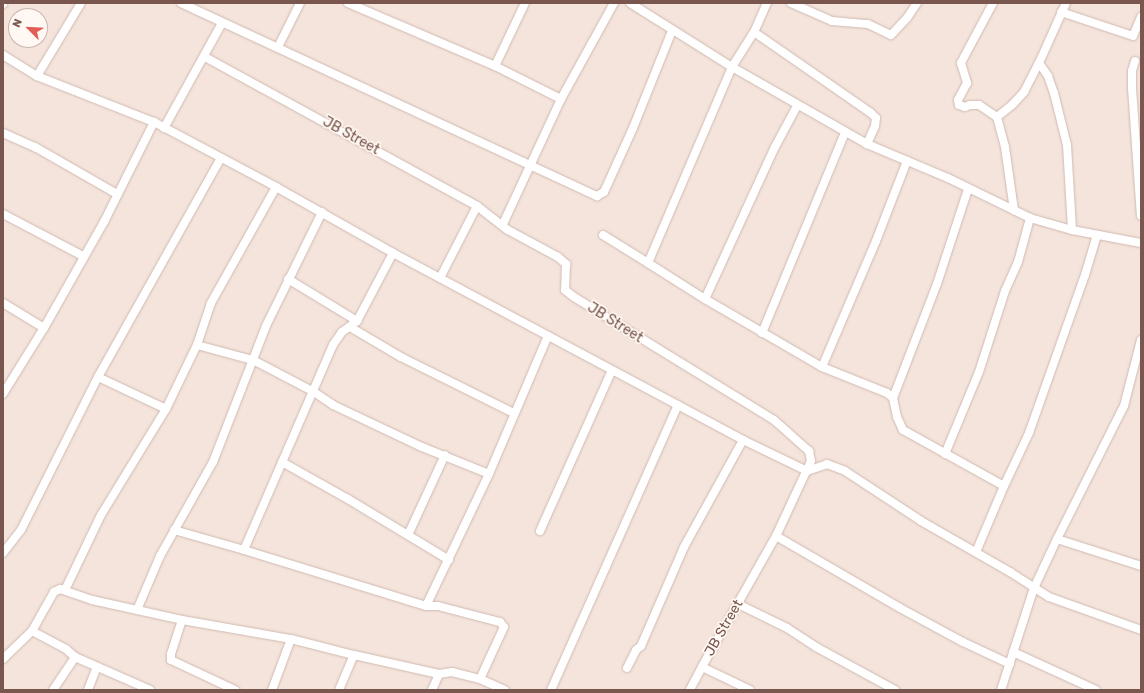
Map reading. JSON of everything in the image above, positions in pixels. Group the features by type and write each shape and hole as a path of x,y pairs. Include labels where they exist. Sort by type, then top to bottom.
{"street":[{"path":"37,76 81,3"},
{"path":"181,3 596,196 604,192 633,128 672,31"},
{"path":"278,47 300,3"},
{"path":"348,3 495,66 561,99"},
{"path":"495,66 525,3"},
{"path":"503,224 529,164 561,99 614,3"},
{"path":"630,3 672,31 797,106 867,144 948,178 1030,218 1072,230 1141,243"},
{"path":"648,263 732,67 754,32 767,3"},
{"path":"791,3 832,21 868,24 892,34 917,3"},
{"path":"993,3 961,63 967,83 958,100 959,105 965,107 970,105 979,106 997,117 1005,148 1014,210"},
{"path":"997,117 1012,105 1024,92 1066,3"},
{"path":"1061,12 1133,36 1141,17"},
{"path":"164,128 205,57 222,23"},
{"path":"754,32 871,113 876,118 876,126 867,144"},
{"path":"3,55 37,76 154,122 322,212 393,253 743,440 806,471 827,464 845,471 921,520 1049,597 1141,630"},
{"name":"JB Street","path":"205,57 477,206 503,224 508,230 558,257 566,264 565,290 574,297 774,420 809,451 811,461 776,536 690,690"},
{"path":"1135,61 1132,71 1132,88 1141,216"},
{"path":"1039,63 1048,76 1054,93 1067,145 1072,230"},
{"path":"705,299 775,147 797,106"},
{"path":"3,394 6,381 44,328 117,194 154,122"},
{"path":"3,133 35,147 117,194"},
{"path":"762,333 845,133"},
{"path":"3,553 21,530 98,377 221,158"},
{"path":"822,367 876,241 907,162"},
{"path":"65,590 101,515 166,409 197,345 211,303 276,187"},
{"path":"968,189 937,284 893,398 897,417 903,430 1004,486"},
{"path":"440,278 477,206"},
{"path":"137,610 160,556 213,462 266,326 322,212"},
{"path":"3,214 83,256"},
{"path":"945,454 979,372 1005,291 1018,262 1030,218"},
{"path":"604,235 705,299 822,367 887,393 893,398"},
{"path":"976,552 1004,486 1029,433 1085,275 1097,235"},
{"path":"244,550 314,392 333,345 342,332 357,321 393,253"},
{"path":"288,279 357,321"},
{"path":"3,303 44,328"},
{"path":"350,327 400,357 514,413"},
{"path":"426,606 489,474 548,336"},
{"path":"1001,690 1034,588 1056,539 1124,406 1141,340"},
{"path":"197,345 253,360 314,392 333,405 422,446 489,474"},
{"path":"540,531 612,370"},
{"path":"98,377 166,409"},
{"path":"552,690 678,405"},
{"path":"627,668 636,650 641,646 684,547 743,440"},
{"path":"408,535 446,455"},
{"path":"282,462 449,560"},
{"path":"174,530 426,606 438,606 500,622 504,627 480,680"},
{"path":"776,536 962,642 1010,664"},
{"path":"1056,539 1141,566"},
{"path":"3,659 32,631 54,592 60,589 92,600 182,620 291,639 439,674 452,672 480,680 505,690"},
{"path":"738,604 787,628 816,647 895,690"},
{"path":"182,620 171,654 171,660 235,690"},
{"path":"32,631 66,649 75,657 92,663 97,667 140,687 150,690"},
{"path":"272,690 291,639"},
{"path":"1013,652 1080,686 1096,690"},
{"path":"339,690 354,655"},
{"path":"53,690 75,657"},
{"path":"88,690 97,667"},
{"path":"702,667 750,690"},
{"path":"432,690 439,674"}],"shaded area":[{"path":"3,3 1141,3 1141,690 3,690"}]}
